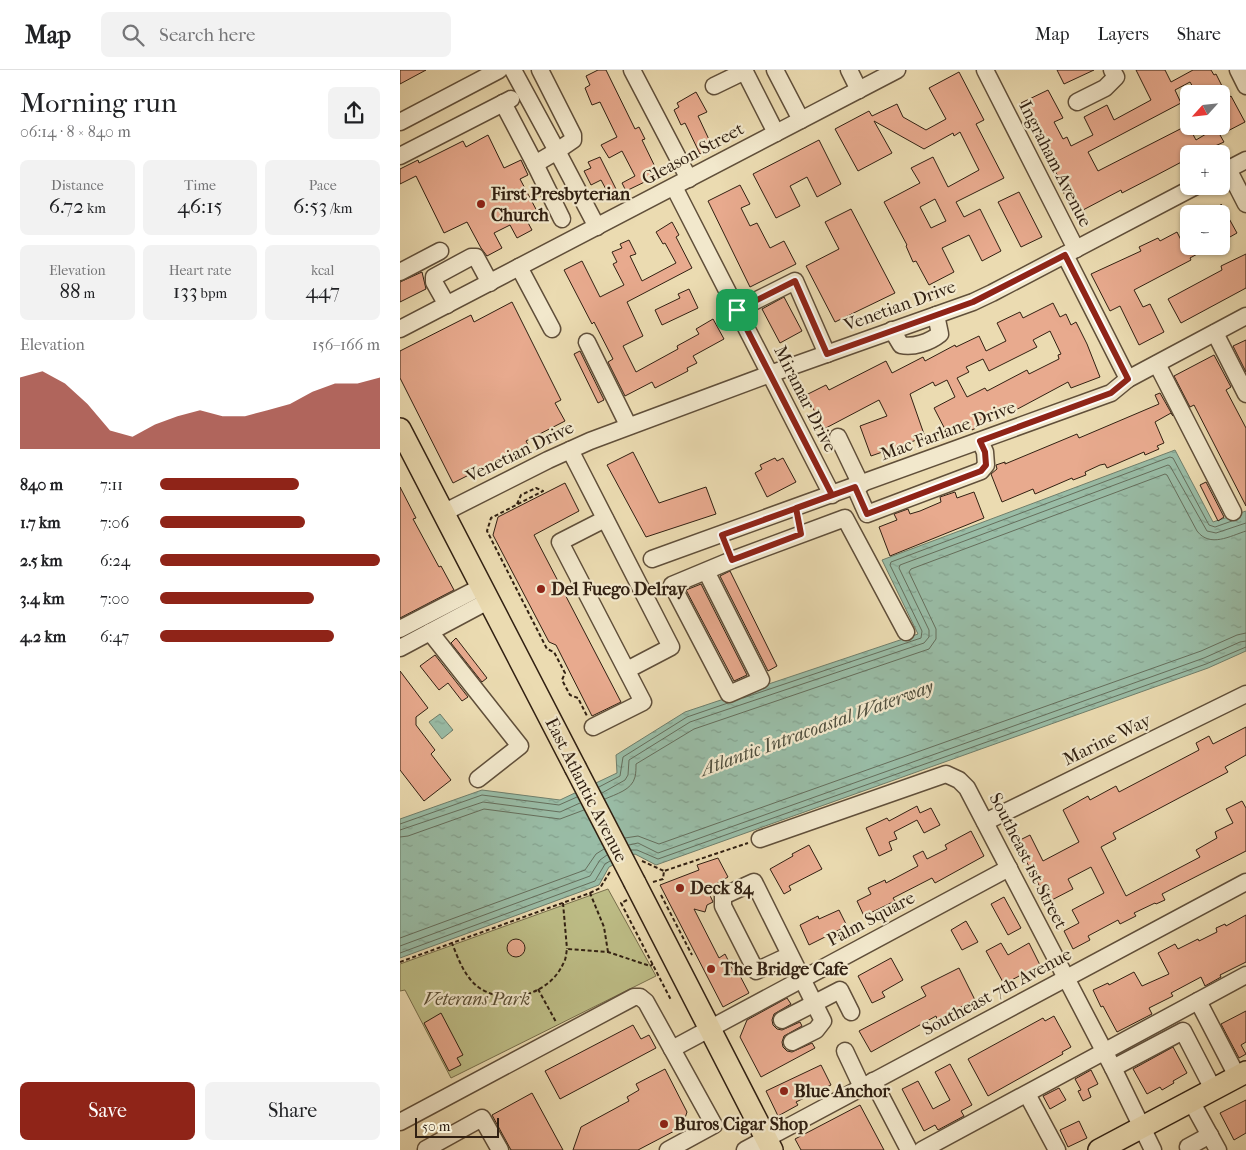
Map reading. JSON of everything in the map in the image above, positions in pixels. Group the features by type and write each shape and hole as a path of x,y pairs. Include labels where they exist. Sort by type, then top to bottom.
{"main road":[{"name":"East Atlantic Avenue","path":"400,429 575,767 631,891 710,1029 769,1144"},
{"path":"1100,1150 1242,1074"}],"street":[{"path":"400,122 499,70"},
{"path":"513,70 596,227"},
{"path":"535,164 570,144 573,140 573,135 540,70"},
{"path":"632,70 689,179"},
{"path":"775,70 801,120"},
{"path":"849,70 859,90"},
{"name":"Ingraham Avenue","path":"985,70 1071,252 1128,379"},
{"path":"1238,70 1246,86"},
{"path":"714,86 744,71 776,134"},
{"name":"Gleason Street","path":"400,329 776,134 859,90 888,72"},
{"path":"1077,102 1105,88 1114,74"},
{"path":"400,156 525,92"},
{"path":"503,103 562,219"},
{"path":"1230,168 1246,160"},
{"path":"1230,179 1246,204"},
{"name":"Miramar Drive","path":"674,187 832,495"},
{"name":"Venetian Drive","path":"443,513 570,450 628,426 992,293 1180,194"},
{"path":"400,272 440,251"},
{"path":"447,305 434,282 434,277 471,257 476,257 490,283"},
{"path":"519,267 552,330"},
{"path":"737,310 795,281 827,354"},
{"name":"Mac Farlane Drive","path":"652,560 1111,393 1128,379 1246,316"},
{"path":"1215,333 1246,394"},
{"path":"587,342 628,426"},
{"path":"1157,364 1234,512"},
{"path":"838,437 867,514 981,471 986,465 985,452 980,441"},
{"path":"570,450 671,647 626,670"},
{"path":"796,508 801,534"},
{"path":"706,571 760,680 729,694 672,585 732,560 845,518 906,632"},
{"path":"591,723 643,702 560,542 605,519"},
{"path":"722,535 732,560"},
{"path":"400,629 485,594"},
{"path":"400,648 430,632 485,594"},
{"path":"430,632 520,746 478,778"},
{"name":"Marine Way","path":"985,822 1246,694"},
{"name":"Southeast 1st Street","path":"760,839 946,774 959,780 968,788 1113,1068 1153,1150"},
{"name":"Palm Square","path":"672,1049 1009,868"},
{"path":"790,955 756,972 722,906 723,896 754,882 802,979 823,1022 816,1030 792,1042"},
{"name":"Southeast 7th Avenue","path":"744,1150 769,1144 868,1084 1246,882"},
{"path":"922,1150 940,1146 1027,1094 1246,975"},
{"path":"782,1020 840,990 851,1012"},
{"path":"400,1122 634,998 640,997 646,1002 714,1125 668,1150"},
{"path":"1198,1001 1242,1074"},
{"path":"1113,1068 1183,1031 1213,1089"},
{"path":"845,1051 910,1150"},
{"path":"1027,1094 1057,1150"},
{"path":"1192,1101 1218,1150"},
{"path":"427,1150 482,1118 500,1150"},
{"path":"1190,1150 1188,1147 1210,1135"}],"path":[{"path":"517,504 521,495 536,488 544,491 491,518 487,531 547,649 554,652 558,659 565,673 562,680 570,695 578,698 591,723"},
{"path":"692,955 653,881 663,879 664,871 760,839"},
{"path":"631,891 621,903 671,1000"},
{"path":"400,962 590,893 604,927 608,952"},
{"path":"452,943 463,969 473,982 486,992 510,997 529,994 555,977 564,964 567,949 563,903"},
{"path":"567,949 608,952 650,966 653,964"},
{"path":"538,989 563,1036"}],"green space":[{"name":"Veterans Park","path":"608,889 656,976 451,1078 405,990 400,991 400,964"}],"water":[{"name":"Atlantic Intracoastal Waterway","path":"1175,450 1213,522 1246,511 1246,651 1208,668 656,865 635,854 609,867 599,885 400,958 400,819 482,790 560,800 617,773 616,755 685,712 918,634 882,560"},
{"path":"440,714 453,730 442,739 429,722"}],"building":[{"path":"400,70 426,70 400,84"},
{"path":"598,70 606,70 635,129 639,127 645,139 642,140 659,175 626,191 622,183 635,176 622,151 609,158 601,145 617,137 600,102 592,105 585,88 590,85 586,76"},
{"path":"1057,70 1094,70 1064,84"},
{"path":"1136,70 1165,70 1171,82 1193,70 1211,70 1214,75 1216,74 1222,85 1192,85 1190,82 1180,85 1180,87 1175,90 1180,104 1088,152 1098,171 1180,129 1180,135 1193,135 1196,140 1204,135 1220,135 1224,142 1217,145 1180,145 1180,163 1122,193 1121,190 1083,210 1082,208 1074,212 1021,103 1048,90 1063,118 1054,122 1063,139 1067,137 1071,146 1093,135 1084,117 1107,105 1114,120 1151,100"},
{"path":"959,72 984,120 976,124 1004,178 956,202 964,217 980,209 1001,251 982,261 969,235 942,248 954,272 929,285 916,261 913,262 907,245 884,202 920,183 911,168 933,157 948,187 979,170 960,132 954,136 953,133 924,149 874,121 892,153 858,171 835,129 869,111 872,116 897,104 903,117 926,130 946,119 929,88","holes":["935,199 946,221 931,228 920,207"]},
{"path":"696,92 707,112 698,116 713,148 700,154 685,123 681,125 674,110 679,107 677,103"},
{"path":"1231,96 1245,122 1230,130"},
{"name":"First Presbyterian Church","path":"488,135 504,168 521,160 528,175 520,179 538,213 526,219 532,230 517,238 510,225 494,233 502,248 487,256 467,222 444,233 416,176 400,184 400,169 418,160 419,163 463,141 466,147"},
{"path":"819,140 841,184 817,197 807,177 790,186 800,206 776,218 753,174"},
{"path":"600,157 616,189 608,193 601,180 591,185 584,171 591,168 588,162"},
{"path":"740,185 750,204 741,208 750,226 757,223 770,248 784,241 796,264 750,287 708,201"},
{"path":"1019,192 1042,237 1021,247 998,202"},
{"path":"851,209 895,293 835,322 806,266 839,249 825,222"},
{"path":"1230,220 1237,233 1230,237"},
{"path":"672,222 679,235 676,237 692,268 627,302 643,336 623,346 636,372 678,349 677,346 699,334 696,329 713,319 724,339 693,356 697,363 687,368 688,371 655,388 652,382 625,396 608,362 613,359 594,322 592,324 564,270 582,261 600,297 624,285 613,264 617,262 612,252 622,248 620,244 629,240 636,254 630,256 642,281 676,263 665,243 663,244 656,232"},
{"path":"1177,232 1180,238 1180,255 1196,255 1190,258 1191,260 1134,290 1143,307 1150,304 1164,332 1139,345 1120,306 1110,311 1091,274 1141,251 1139,247 1158,238 1160,241"},
{"path":"1246,254 1246,288 1181,323 1168,299 1222,270 1221,266"},
{"path":"422,272 426,289 400,302 400,282"},
{"path":"689,289 698,308 662,325 655,310 680,298 678,294"},
{"path":"784,297 802,331 780,343 762,309"},
{"path":"512,302 561,400 555,403 565,421 526,441 528,445 453,483 400,378 400,351 471,315 474,322"},
{"path":"1053,303 1060,317 1066,314 1071,325 1076,322 1100,377 1071,388 1068,382 1012,412 1009,406 978,421 980,426 972,430 969,424 948,435 934,408 955,397 947,380 935,386 933,382 910,394 925,437 871,456 860,426 887,416 879,400 824,429 806,395 826,385 829,390 886,361 892,373 923,357 925,361 955,345 956,347 979,336 986,351 1006,341 997,323 1020,312 1023,318","holes":["1050,331 1061,354 1058,355 1059,359 1029,374 1027,370 987,391 985,388 967,397 957,378 969,372 966,367 983,359 989,371 1037,347 1033,340"]},
{"path":"1246,340 1246,372 1233,346"},
{"path":"580,351 604,400 598,403 574,354"},
{"path":"1214,355 1231,387 1226,390 1246,428 1246,506 1194,405 1190,407 1174,376"},
{"path":"1160,393 1173,416 1171,413 1155,422 1164,443 1157,446 1159,449 1145,455 1144,452 1107,468 1105,464 1100,465 1085,472 1086,475 1073,480 1072,478 1035,494 1033,489 1002,502 991,474 997,469 996,465 1005,462 1005,464 1077,434 1079,438 1159,404 1155,395"},
{"path":"633,452 659,503 706,487 716,514 646,537 607,465"},
{"path":"775,458 777,461 783,458 796,482 767,497 755,473 762,469 760,465"},
{"path":"1206,482 1224,517 1218,521 1200,485"},
{"name":"Del Fuego Delray","path":"565,483 579,511 534,535 621,702 592,716 556,645 549,642 493,535 498,517"},
{"path":"400,487 416,518 413,519 454,590 400,618"},
{"path":"955,492 957,498 974,492 984,518 890,556 879,527 897,520 894,514 908,509 910,514 920,511 941,502 940,497"},
{"path":"730,571 777,666 768,671 720,576"},
{"path":"701,584 747,675 734,681 686,590"},
{"path":"456,638 487,678 482,682 451,643"},
{"path":"435,655 468,697 462,701 448,683 439,690 420,666"},
{"path":"400,671 428,708 416,717 416,725 435,750 431,754 451,780 424,801 400,770"},
{"path":"1246,727 1246,755 1225,767 1228,772 1113,833 1116,839 1101,847 1126,896 1200,857 1196,850 1217,838 1215,832 1233,823 1226,809 1242,801 1246,808 1246,851 1162,894 1165,900 1134,913 1136,916 1120,924 1118,920 1088,936 1090,940 1073,949 1064,931 1079,923 1072,910 1104,893 1091,867 1068,879 1073,889 1048,902 1016,842 1030,835 1043,861 1079,842 1063,810 1088,796 1090,800 1116,786 1119,792 1199,750 1196,743 1209,736 1213,744"},
{"path":"917,806 920,813 931,808 940,825 924,833 917,820 894,832 897,839 889,842 892,850 879,856 866,828 887,818 889,821"},
{"path":"971,831 984,856 935,883 932,878 893,898 895,901 864,916 857,901 871,894 868,888 885,880 886,883 918,866 913,856 923,851 927,859 947,849 945,845"},
{"path":"809,845 822,869 789,886 791,890 784,894 770,869"},
{"path":"718,858 728,877 707,889 713,902 707,905 705,912 694,909 719,958 725,954 735,974 738,972 749,993 723,1007 660,885 699,870 697,865"},
{"path":"1004,897 1021,928 1008,935 991,904"},
{"path":"839,910 847,926 809,945 800,925 818,916 819,919"},
{"path":"1246,915 1246,962 1220,975 1221,977 1205,986 1201,977 1171,993 1173,996 1149,1008 1152,1014 1117,1032 1093,990 1108,983 1109,985 1134,972 1142,986 1169,974 1158,953 1175,944 1178,949 1198,939 1199,941 1217,932 1216,928 1225,924 1226,926"},
{"path":"966,921 978,942 962,950 951,930"},
{"path":"516,939 522,942 525,948 522,954 516,957 510,954 507,948 510,942"},
{"path":"1001,943 1008,955 1029,943 1040,965 1004,984 986,951"},
{"path":"891,958 903,980 882,992 885,997 872,1003 858,976"},
{"path":"959,968 975,1000 937,1019 936,1016 871,1052 859,1031 926,996 921,987"},
{"path":"787,998 791,1004 774,1014 773,1025 777,1029 782,1030 800,1022 802,1026 784,1036 783,1047 787,1051 792,1052 812,1043 815,1048 761,1077 740,1037 747,1020"},
{"path":"1246,1011 1246,1042 1241,1045 1246,1054 1239,1058 1221,1024"},
{"path":"441,1013 463,1055 457,1058 461,1065 449,1071 424,1023"},
{"path":"1054,1016 1071,1047 1062,1052 1063,1054 988,1096 968,1059 1043,1018 1045,1021"},
{"path":"633,1025 641,1039 649,1035 656,1048 560,1099 545,1071"},
{"path":"1173,1047 1187,1073 1162,1090 1160,1087 1147,1094 1133,1069"},
{"path":"950,1064 972,1105 961,1111 964,1116 938,1130 935,1125 924,1131 902,1089 918,1081 933,1109 950,1100 935,1072"},
{"path":"821,1065 831,1085 796,1102 798,1105 778,1116 766,1091"},
{"path":"665,1069 687,1112 682,1127 638,1150 573,1150 581,1127 629,1101 627,1097 639,1090 636,1084"},
{"path":"1091,1070 1098,1084 1088,1089 1091,1097 1083,1101 1078,1091 1081,1090 1075,1079"},
{"path":"1059,1088 1066,1100 1050,1109 1043,1096"},
{"path":"532,1093 563,1150 511,1150 492,1115"},
{"path":"1246,1100 1246,1133 1234,1140 1220,1113"},
{"path":"860,1105 884,1150 801,1150 795,1139"},
{"path":"1079,1121 1087,1138 1068,1147 1060,1130"}],"place":[{"name":"First Presbyterian Church","path":"481,204"},
{"name":"Del Fuego Delray","path":"541,589"},
{"name":"Deck 84","path":"680,888"},
{"name":"The Bridge Cafe","path":"711,969"},
{"name":"Blue Anchor","path":"784,1091"},
{"name":"Buros Cigar Shop","path":"664,1124"}],"route":[{"path":"737,310 795,281 827,354 973,302 1065,255 1128,379 1111,393 980,441 985,452 986,465 981,471 867,514 855,487 832,495 796,508 722,535 732,560 801,534 796,508 832,495 737,310"}]}
